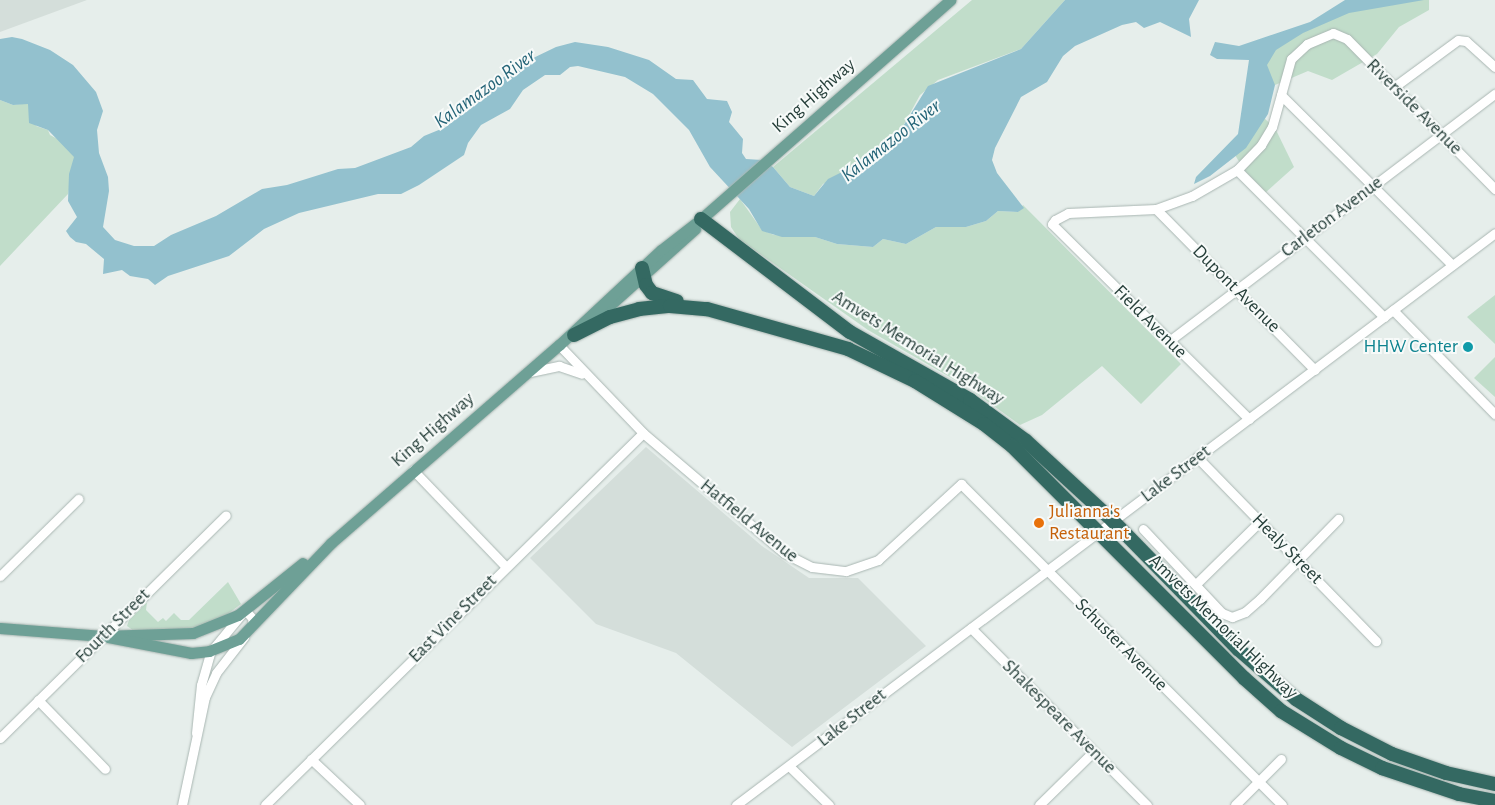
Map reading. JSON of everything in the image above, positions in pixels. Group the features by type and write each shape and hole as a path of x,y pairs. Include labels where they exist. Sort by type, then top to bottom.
{"highway":[{"name":"Amvets Memorial Highway","path":"701,219 850,332 990,414 1062,472 1106,527 1244,678 1281,711 1341,748 1382,768 1459,794 1495,801"},
{"path":"643,273 649,290 657,296 707,309"},
{"name":"Amvets Memorial Highway","path":"574,335 610,318 639,310 670,306 707,309 802,334 872,360 953,404 1012,446 1106,527 1187,608 1219,629 1278,685 1341,728 1392,754 1424,766 1495,784"}],"main road":[{"name":"King Highway","path":"559,345 574,335 701,219 950,0"},
{"name":"King Highway","path":"0,628 103,636 193,633 214,627 245,610 330,542 643,273"},
{"name":"King Highway","path":"103,636 179,652 211,650 231,643 249,631 330,542"}],"street":[{"name":"Riverside Avenue","path":"1281,95 1291,59 1307,44 1328,34 1344,36 1495,189"},
{"path":"1394,86 1458,40 1466,41 1495,67"},
{"name":"Carleton Avenue","path":"1169,341 1495,94"},
{"path":"1156,209 1192,196 1237,170 1267,135 1281,95 1452,265"},
{"path":"1237,170 1384,317"},
{"name":"Field Avenue","path":"1156,209 1068,213 1052,224 1249,420"},
{"name":"Dupont Avenue","path":"1156,209 1315,370"},
{"name":"Lake Street","path":"739,804 1046,570 1249,420 1495,233"},
{"path":"1393,310 1495,414"},
{"name":"Hatfield Avenue","path":"559,345 586,376 643,434 784,553 820,569 858,569 878,560 961,484"},
{"path":"525,374 554,366 570,368 586,376"},
{"name":"East Vine Street","path":"264,805 643,434"},
{"name":"Healy Street","path":"1198,457 1300,560 1376,641"},
{"path":"413,470 506,567"},
{"name":"Schuster Avenue","path":"961,484 1282,805"},
{"path":"0,576 78,499"},
{"name":"Fourth Street","path":"0,738 226,515"},
{"path":"1143,529 1225,615 1236,616 1260,599 1338,519"},
{"path":"1196,584 1260,520"},
{"path":"182,805 205,697 216,673 249,631 253,619 245,610 211,650 201,685 196,733"},
{"name":"Shakespeare Avenue","path":"971,628 1147,805"},
{"path":"38,700 105,769"},
{"path":"1039,805 1093,752"},
{"path":"311,759 360,805"},
{"path":"1235,805 1281,759"},
{"path":"789,766 829,805"}],"shaded area":[{"path":"0,0 87,0 0,32"},
{"path":"646,447 762,546 809,578 858,578 926,646 792,747 676,653 596,624 530,558"}],"green space":[{"path":"972,0 1065,0 1021,49 938,80 920,95 902,128 860,167 823,184 814,196 790,187 773,167"},
{"path":"1360,0 1429,0 1429,10 1399,27 1377,54 1332,80 1308,71 1275,85 1259,76 1263,50"},
{"path":"0,100 13,105 29,103 36,126 48,130 50,135 63,142 75,157 75,163 68,194 0,266"},
{"path":"1264,118 1275,128 1294,167 1265,193 1251,181 1235,155"},
{"path":"740,199 762,230 774,235 815,237 837,244 873,247 883,239 906,244 936,227 966,227 986,221 998,211 1018,212 1023,205 1181,364 1141,404 1102,366 1042,415 1020,425 969,388 868,330 739,239 731,227 730,212"},
{"path":"1495,295 1495,344 1467,317"},
{"path":"1495,357 1495,397 1474,378"},
{"path":"228,582 241,604 221,619 193,628 134,631 127,626 129,620 147,602 146,610 158,622 163,618 166,621 174,613 181,620 189,620"}],"water":[{"name":"Kalamazoo River","path":"1065,0 1199,0 1189,19 1191,37 1160,22 1144,28 1136,22 1122,25 1075,46 1063,56 1047,82 1021,97 995,148 992,160 997,173 1024,208 1018,212 998,211 986,221 966,227 936,227 906,244 883,239 873,247 837,244 815,237 782,237 762,231 749,209 710,167 689,130 653,94 625,77 578,66 570,67 560,75 545,75 523,90 510,109 481,125 468,143 464,155 419,185 401,194 378,194 299,213 264,229 229,256 168,276 155,285 148,279 130,276 122,270 103,274 104,259 86,244 76,242 70,237 66,231 77,217 68,201 69,174 74,157 48,130 29,123 28,104 13,105 0,100 0,39 12,37 22,39 50,50 73,65 96,92 103,111 97,130 99,153 108,177 109,191 103,227 115,240 134,246 154,246 171,235 216,216 262,189 287,185 338,169 355,168 411,147 424,136 446,127 492,85 527,61 556,47 575,42 608,47 649,60 676,79 693,80 707,99 727,101 732,112 729,122 743,139 742,153 746,159 762,160 773,167 790,187 814,196 828,179 842,172 849,174 860,167 902,128 928,86 1021,49"},
{"path":"1345,0 1424,0 1349,13 1303,33 1276,50 1267,65 1275,85 1268,114 1246,148 1210,176 1194,184 1196,177 1238,134 1249,60 1217,59 1210,55 1215,42 1239,46 1310,22"}],"place":[{"name":"HHW Center","path":"1468,347"},
{"name":"Julianna's Restaurant","path":"1039,523"}]}
